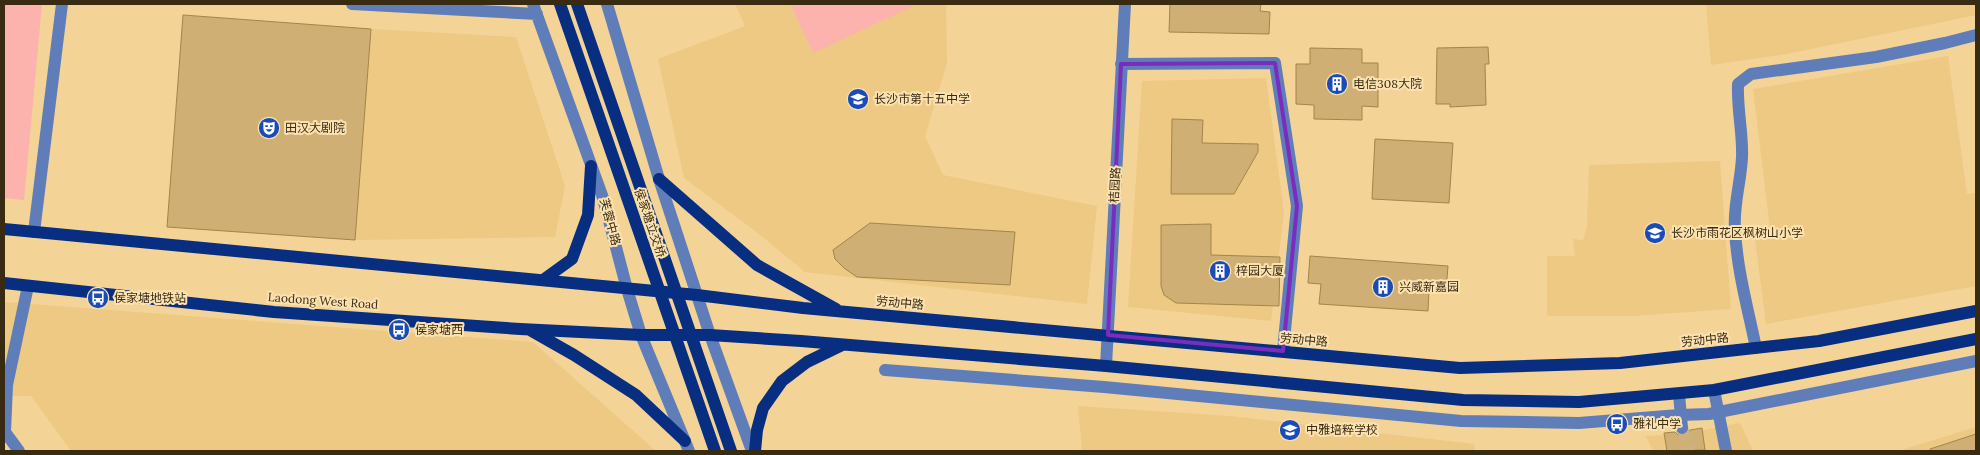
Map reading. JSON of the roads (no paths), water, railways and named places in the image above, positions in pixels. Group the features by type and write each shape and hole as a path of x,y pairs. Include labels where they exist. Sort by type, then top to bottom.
{"main road":[{"name":"侯家塘立交桥","path":"560,4 715,451"},
{"name":"侯家塘立交桥","path":"577,4 731,451"},
{"path":"543,280 572,259 588,216 590,166"},
{"path":"659,179 758,264 840,312"},
{"path":"4,229 627,289"},
{"name":"Laodong West Road","path":"4,283 274,312 528,329 641,334"},
{"name":"劳动中路","path":"627,289 697,294 840,312 1460,368 1620,363 1819,341 1976,312"},
{"path":"528,329 574,355 636,395 687,446"},
{"path":"641,334 844,344 1106,366 1462,400 1579,402 1714,390 1976,339"},
{"path":"753,451 763,408 782,381 807,362 844,344"}],"street":[{"path":"34,232 62,4"},
{"path":"352,4 535,9"},
{"path":"607,4 659,179 710,336 753,451"},
{"name":"桔园路","path":"1106,366 1125,4"},
{"name":"芙蓉中路","path":"535,9 590,166 604,198 627,289 641,334 687,446"},
{"path":"1756,348 1745,299 1735,230 1736,196 1742,157 1737,106 1738,84 1751,74 1876,56 1976,35"},
{"path":"1122,64 1275,63 1297,206 1283,351"},
{"path":"18,451 6,432 7,385 28,286"},
{"path":"885,370 1104,387 1461,421 1579,423 1718,413 1976,361"},
{"path":"1714,390 1726,451"},
{"path":"1679,394 1682,428"}],"tunnel":[{"path":"1682,428 1690,451"}],"place":[{"name":"电信308大院","path":"1337,84"},
{"name":"长沙市第十五中学","path":"858,99"},
{"name":"田汉大剧院","path":"269,128"},
{"name":"长沙市雨花区枫树山小学","path":"1655,233"},
{"name":"梓园大厦","path":"1220,271"},
{"name":"兴威新嘉园","path":"1383,287"},
{"name":"侯家塘地铁站","path":"98,298"},
{"name":"侯家塘西","path":"399,330"},
{"name":"雅礼中学","path":"1617,424"},
{"name":"中雅培粹学校","path":"1290,430"}]}
